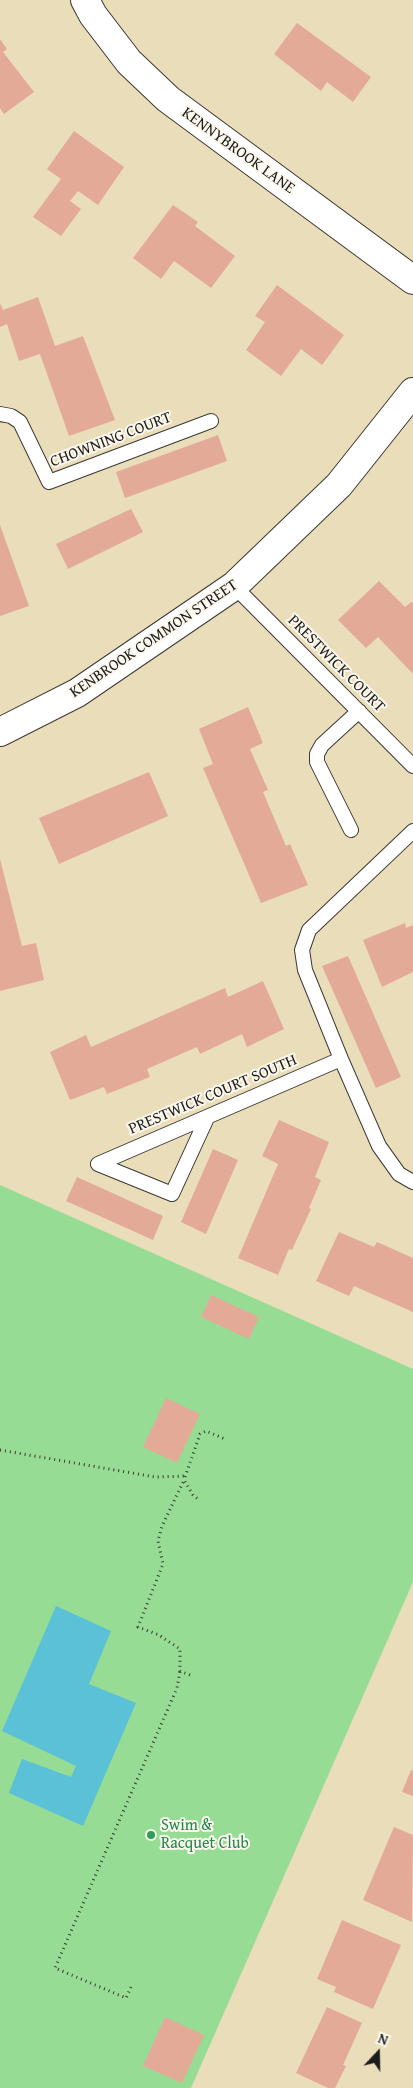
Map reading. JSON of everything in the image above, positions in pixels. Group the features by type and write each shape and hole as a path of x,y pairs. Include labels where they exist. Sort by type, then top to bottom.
{"street":[{"name":"KENNYBROOK LANE","path":"84,0 128,62 168,99 413,280"},
{"name":"KENBROOK COMMON STREET","path":"0,732 77,693 234,586 339,485 413,392"}],"lane":[{"name":"CHOWNING COURT","path":"0,414 11,416 20,422 49,482 211,421"},
{"name":"PRESTWICK COURT","path":"234,586 413,766"},
{"path":"351,830 317,762 317,754 322,745 359,711"},
{"path":"413,831 309,930 302,950 305,970 379,1146 399,1174 413,1182"},
{"name":"PRESTWICK COURT SOUTH","path":"207,1118 172,1194 98,1164 341,1059"}],"path":[{"path":"131,1987 126,1998 55,1968 177,1688 180,1671 180,1649 159,1635 138,1627 163,1564 158,1541 162,1526 184,1478 200,1434 206,1431 225,1439"},
{"path":"0,1450 155,1477 184,1478"},
{"path":"184,1478 192,1495 198,1499"},
{"path":"180,1671 190,1675"}],"green space":[{"name":"Swim & Racquet Club","path":"0,1185 413,1369 413,1582 191,2088 0,2088"}],"water":[{"path":"56,1606 111,1631 89,1684 136,1703 83,1826 9,1793 22,1759 71,1777 76,1766 2,1731"}],"building":[{"path":"297,23 371,77 353,102 327,82 321,91 274,54"},
{"path":"0,39 7,49 3,52 34,92 4,114 0,108"},
{"path":"74,131 124,167 98,205 78,191 70,201 81,209 61,236 33,217 61,179 47,169"},
{"path":"173,205 198,222 195,226 235,256 211,288 174,261 161,279 133,258"},
{"path":"277,285 344,335 322,365 301,349 281,376 246,350 265,322 255,316"},
{"path":"38,297 55,346 83,336 115,420 69,436 40,354 19,361 7,324 0,327 0,303 3,310"},
{"path":"218,435 227,461 125,498 116,472"},
{"path":"131,509 143,532 68,569 56,544"},
{"path":"0,525 29,606 0,616"},
{"path":"379,581 405,607 411,602 413,603 413,674 378,637 366,648 338,620"},
{"path":"248,707 263,743 250,749 268,790 263,792 286,846 290,844 308,885 261,903 203,768 213,764 199,729"},
{"path":"149,772 168,816 59,864 39,818"},
{"path":"0,859 22,946 36,943 44,980 0,991"},
{"path":"405,923 406,928 413,925 413,972 382,987 363,940"},
{"path":"348,956 401,1077 376,1088 322,966"},
{"path":"263,981 284,1029 247,1047 242,1034 200,1054 197,1047 147,1069 150,1077 107,1094 104,1087 70,1100 50,1052 86,1035 91,1047 225,988 228,997"},
{"path":"279,1120 329,1142 315,1177 321,1180 309,1208 311,1209 292,1250 289,1249 278,1275 238,1258 278,1164 262,1156"},
{"path":"213,1149 238,1160 206,1234 181,1222"},
{"path":"77,1177 163,1216 153,1240 66,1201"},
{"path":"339,1232 374,1247 377,1242 413,1258 413,1312 354,1286 349,1296 316,1281"},
{"path":"211,1295 259,1317 249,1339 201,1317"},
{"path":"166,1398 200,1414 177,1463 143,1447"},
{"path":"411,1770 413,1771 413,1796 402,1792"},
{"path":"394,1827 413,1835 412,1922 363,1900"},
{"path":"342,1920 401,1945 373,2009 334,1992 336,1987 317,1979"},
{"path":"327,2007 362,2023 343,2065 346,2066 335,2088 328,2088 296,2073"},
{"path":"165,2017 204,2035 182,2083 143,2066"}],"place":[{"name":"Swim & Racquet Club","path":"151,1835"}]}
